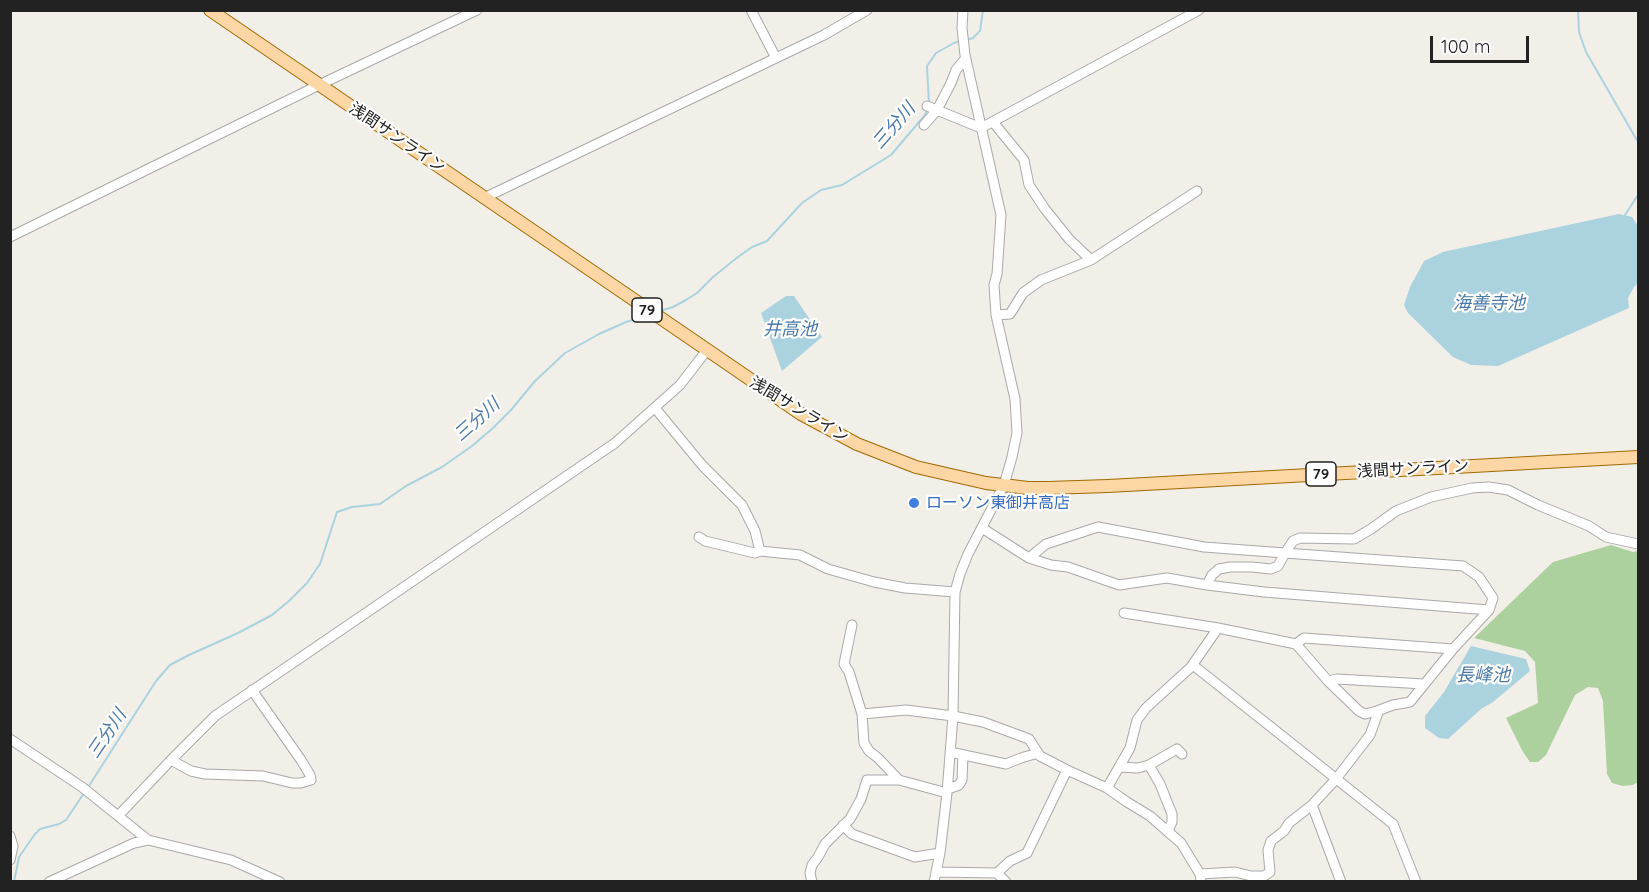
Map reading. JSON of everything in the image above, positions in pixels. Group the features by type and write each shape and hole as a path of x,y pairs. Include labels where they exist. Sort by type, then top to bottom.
{"main road":[{"name":"浅間サンライン","path":"210,10 801,414 856,444 916,467 960,478 1038,488 1638,457"}],"street":[{"path":"10,237 477,10"},
{"path":"751,10 776,58"},
{"path":"484,198 824,35 867,10"},
{"path":"963,10 962,28 966,58 1001,215 997,274 994,285 996,315 1015,399 1017,440 1004,485 968,554 955,592 953,716 948,791 935,877 997,873 1010,861 1027,853 1044,822 1067,770"},
{"path":"927,106 981,128 1199,10"},
{"path":"924,125 937,110 956,70 966,58"},
{"path":"993,122 1024,160 1029,185 1045,209 1069,239 1091,260"},
{"path":"996,315 1010,315 1023,293 1041,280 1091,260 1197,191"},
{"path":"118,816 215,716 615,443 680,386 707,350"},
{"path":"655,408 702,465 742,505 755,531 760,551"},
{"path":"1207,585 1212,575 1220,569 1230,567 1271,569 1278,566 1293,541 1300,538 1354,538 1396,511 1431,497 1472,488 1489,487 1508,490 1589,526 1606,537 1638,544"},
{"path":"1029,558 1046,544 1098,527 1204,547 1462,566 1479,577 1493,598 1489,610 1453,649 1410,702 1365,714 1328,681 1296,644 1218,628 1124,613"},
{"path":"982,528 1029,558 1051,565 1068,567 1119,585 1167,578 1264,592 1489,610"},
{"path":"699,537 705,541 756,553 760,551 800,555 828,569 889,585 955,592"},
{"path":"852,625 844,664 849,672 862,714 864,743 869,751 899,780"},
{"path":"1107,788 1130,748 1137,720 1146,708 1193,665 1218,628"},
{"path":"1296,644 1304,638 1453,649"},
{"path":"1193,665 1393,824 1416,882"},
{"path":"1328,681 1337,679 1424,684"},
{"path":"171,760 191,771 205,774 263,776 292,783 311,780 301,760 252,690"},
{"path":"862,714 906,710 953,716 983,722 1029,739 1038,753 1067,770 1107,788 1150,816 1181,843 1200,878 1235,872 1252,879 1270,872 1268,850 1270,841 1312,805 1336,779 1370,735 1380,710"},
{"path":"10,739 82,787 148,840 231,860 280,882"},
{"path":"1119,767 1138,768 1149,765 1177,749 1182,754"},
{"path":"950,752 1006,764 1038,753"},
{"path":"812,882 810,873 812,865 825,844 850,819 861,799 867,780 899,780 948,791 959,785 962,780 963,755"},
{"path":"1149,765 1160,784 1172,814 1172,822 1168,831"},
{"path":"1312,805 1341,882"},
{"path":"843,825 852,834 915,858 940,853"},
{"path":"10,836 14,846 10,860"},
{"path":"49,882 134,843 148,840"},
{"path":"997,873 1006,882"}],"green space":[{"path":"1611,545 1633,552 1638,551 1638,782 1623,786 1612,783 1607,774 1603,701 1598,688 1588,687 1575,695 1546,755 1538,762 1530,762 1506,718 1538,703 1535,662 1525,651 1474,638 1553,562"}],"water":[{"name":"海善寺池","path":"1619,214 1632,217 1638,226 1638,283 1628,298 1629,308 1498,366 1471,365 1453,357 1408,313 1404,305 1410,287 1424,261 1443,252"},
{"name":"井高池","path":"786,296 794,296 822,337 782,371 761,313"},
{"name":"長峰池","path":"1471,646 1526,659 1530,671 1493,702 1481,709 1448,739 1439,738 1425,728 1425,716 1444,692"}],"waterway":[{"name":"三分川","path":"966,40 973,38 980,31 983,10"},
{"path":"1578,10 1579,32 1586,52 1638,142"},
{"name":"三分川","path":"929,104 927,66 936,53 960,41"},
{"name":"三分川","path":"660,311 673,307 697,293 738,257 752,247 767,241 802,203 821,190 842,185 891,155 927,110"},
{"path":"1625,215 1638,195"},
{"name":"三分川","path":"87,789 156,681 170,665 272,615 307,583 320,564 337,512 352,507 380,504 406,486 442,467 493,428 535,381 565,353 599,334 649,315"},
{"name":"三分川","path":"14,882 19,857 35,834 40,829 66,820 84,793"}],"place":[{"name":"ローソン東御井高店","path":"914,503"}]}
